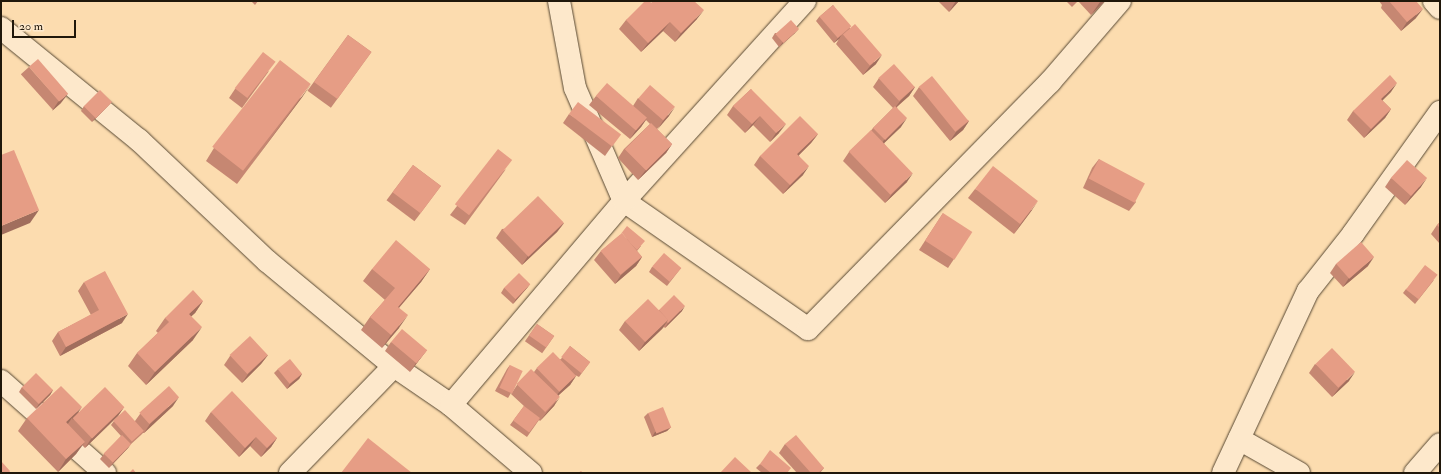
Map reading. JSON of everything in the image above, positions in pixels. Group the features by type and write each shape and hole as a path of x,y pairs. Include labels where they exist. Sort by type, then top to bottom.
{"street":[{"path":"559,1 575,88 624,202 808,329 1050,82 1120,1"},
{"path":"451,405 624,202 805,1"},
{"path":"1434,1 1440,8"},
{"path":"1,28 139,140 267,261 394,366 451,405 531,473"},
{"path":"1223,473 1308,291 1353,234 1440,112"},
{"path":"290,473 394,366"},
{"path":"1,381 105,473"},
{"path":"1239,439 1299,473"},
{"path":"1415,473 1440,444"}],"building":[{"path":"645,1 650,1 651,3 653,1 694,1 704,10 681,33 670,22 648,43 626,20"},
{"path":"1389,1 1416,1 1423,9 1407,22"},
{"path":"833,5 851,26 838,38 819,17"},
{"path":"791,20 799,29 783,43 775,34"},
{"path":"855,24 882,55 870,65 843,34"},
{"path":"348,35 371,52 337,99 314,82"},
{"path":"263,52 276,62 247,98 235,88"},
{"path":"38,59 68,94 59,102 29,67"},
{"path":"280,60 311,84 243,171 212,147"},
{"path":"894,64 915,87 899,101 878,78"},
{"path":"1390,75 1397,83 1381,99 1391,109 1371,129 1353,111"},
{"path":"932,76 969,121 955,132 919,87"},
{"path":"607,83 647,118 636,131 596,96"},
{"path":"650,85 675,107 663,120 638,99"},
{"path":"751,89 786,124 776,133 760,116 752,124 733,106"},
{"path":"100,90 112,102 96,118 84,106"},
{"path":"578,102 621,134 612,146 569,114"},
{"path":"895,106 907,118 885,140 873,128"},
{"path":"800,116 818,134 797,154 809,166 790,185 760,156"},
{"path":"651,123 672,144 646,170 625,149"},
{"path":"871,130 913,173 890,195 849,152"},
{"path":"498,149 512,160 469,215 455,204"},
{"path":"14,150 39,210 1,226 1,155"},
{"path":"1099,159 1145,183 1135,203 1089,178"},
{"path":"1407,160 1427,178 1411,196 1391,178"},
{"path":"413,165 441,186 420,213 393,192"},
{"path":"993,166 1038,201 1020,224 975,189"},
{"path":"538,196 564,223 528,257 503,230"},
{"path":"943,213 972,232 954,260 925,241"},
{"path":"627,226 645,241 637,250 622,233 620,235"},
{"path":"622,233 642,257 620,275 601,251"},
{"path":"396,240 430,269 398,307 408,315 391,335 370,317 395,288 372,269"},
{"path":"1361,242 1374,257 1349,279 1336,264"},
{"path":"664,253 681,268 670,282 652,267"},
{"path":"1425,265 1438,275 1419,299 1406,289"},
{"path":"105,271 128,314 66,347 58,332 99,310 84,282"},
{"path":"519,273 530,284 515,299 504,288"},
{"path":"193,290 203,301 189,314 202,327 155,372 137,353 169,322 165,318"},
{"path":"674,295 685,306 668,323 668,320 659,310"},
{"path":"648,299 668,320 645,342 625,321"},
{"path":"537,324 554,336 546,348 529,335"},
{"path":"402,329 427,350 416,363 391,342"},
{"path":"250,336 268,355 247,374 230,355"},
{"path":"570,346 590,362 581,373 561,357"},
{"path":"1332,348 1355,372 1338,388 1315,364"},
{"path":"553,352 576,376 559,392 536,368"},
{"path":"290,359 302,374 290,384 278,369"},
{"path":"510,365 523,371 512,394 499,388"},
{"path":"531,369 560,397 545,412 516,384"},
{"path":"36,373 53,390 39,404 22,387"},
{"path":"61,386 82,407 66,422 85,442 66,459 27,418"},
{"path":"169,386 179,397 149,424 139,413"},
{"path":"105,387 124,407 92,438 73,418"},
{"path":"232,391 277,438 267,448 256,437 245,448 211,412"},
{"path":"524,406 540,418 529,432 513,420"},
{"path":"663,407 671,427 656,433 648,413"},
{"path":"125,410 144,431 132,442 113,421"},
{"path":"122,435 131,444 113,463 104,453"},
{"path":"796,435 824,468 818,473 811,473 785,444"},
{"path":"368,438 412,473 341,473"},
{"path":"770,450 791,468 787,473 771,473 760,464"},
{"path":"735,457 752,473 720,473"},
{"path":"1,461 10,471 9,473 1,473"},
{"path":"133,469 136,473 129,473"}]}
